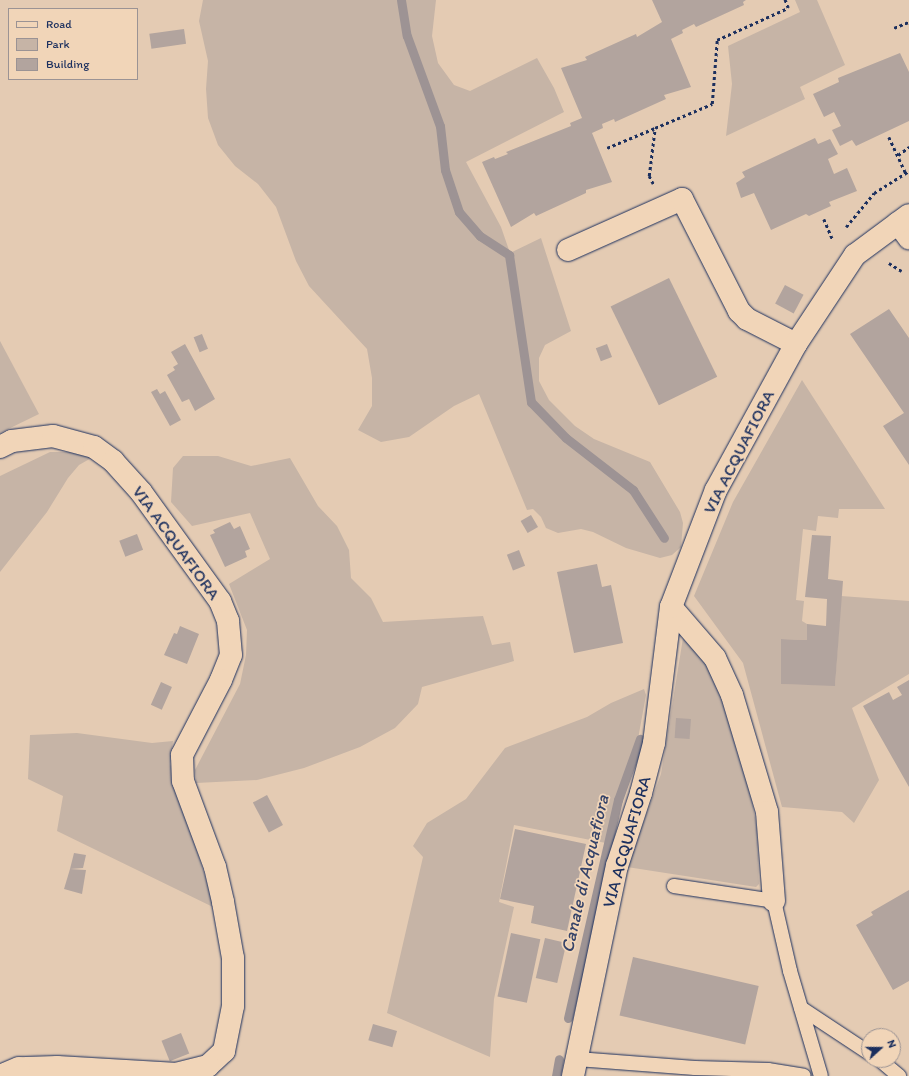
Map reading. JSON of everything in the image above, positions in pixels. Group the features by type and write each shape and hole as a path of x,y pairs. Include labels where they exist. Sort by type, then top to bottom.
{"street":[{"path":"568,250 682,200 739,311 747,319 796,344"},
{"name":"VIA ACQUAFIORA","path":"575,1067 617,866 641,793 654,743 671,607 716,490 796,344 855,254 905,225"},
{"name":"VIA ACQUAFIORA","path":"0,447 12,441 53,436 94,447 113,461 141,492 220,600 228,620 230,655 221,680 182,755 183,781 215,867 224,902 232,958 233,1006 224,1051 208,1066 176,1074 57,1067 19,1068 0,1076"},
{"path":"671,607 715,658 732,695 767,812 774,901"}],"lane":[{"path":"674,886 774,901 790,971 822,1076"},
{"path":"801,1008 861,1048"},
{"path":"575,1067 768,1070 804,1076"},
{"path":"890,1068 899,1076"}],"path":[{"path":"607,148 712,104 717,40 788,8 785,0"},
{"path":"894,28 909,22"},
{"path":"655,128 649,176 663,208"},
{"path":"889,138 906,173"},
{"path":"897,155 909,148"},
{"path":"844,231 859,208 874,193 909,172"},
{"path":"824,219 837,247"}],"green space":[{"path":"203,0 436,0 432,36 438,63 454,85 470,91 537,58 554,88 564,112 466,162 501,227 510,253 541,238 571,331 545,345 539,358 539,381 549,400 575,426 594,439 650,462 680,512 683,523 681,547 672,555 660,558 626,548 593,532 581,529 558,533 546,528 541,517 533,509 527,510 479,394 454,406 409,437 381,442 358,430 372,406 372,378 367,349 309,286 296,261 276,207 258,184 235,166 218,145 208,118 206,89 208,61 199,21"},
{"path":"795,0 817,0 845,65 800,87 805,99 726,136 732,84 728,46 800,12"},
{"path":"0,341 39,414 0,433"},
{"path":"802,380 885,509 839,509 838,518 818,516 816,531 803,529 796,600 804,601 802,621 807,624 807,640 781,639 781,684 835,685 841,596 909,601 909,674 852,708 879,780 854,823 842,812 782,807 743,663 694,596 733,502"},
{"path":"50,452 80,452 93,457 79,465 68,478 47,512 0,572 0,476"},
{"path":"183,456 218,456 251,466 290,458 318,506 337,526 349,550 351,578 371,598 383,622 483,616 492,645 510,642 514,661 422,687 418,704 395,728 360,747 304,768 257,780 196,783 195,770 240,684 246,655 247,630 229,584 270,559 250,513 192,526 171,502 173,468"},
{"path":"683,638 694,646 708,667 734,729 747,773 757,829 759,884 756,887 627,867 661,774"},
{"path":"644,689 646,695 636,750 611,844 514,825 499,902 514,907 494,999 490,1057 387,1013 423,857 413,846 427,823 466,799 505,748 587,717 611,703"},
{"path":"77,733 152,743 173,741 170,764 215,908 57,831 63,796 28,779 30,735"}],"building":[{"path":"652,0 746,0 743,2 744,5 696,27 694,24 682,30 683,33 671,39 691,87 664,95 666,99 615,122 614,119 602,124 603,128 592,133 612,182 586,190 586,193 536,216 534,213 511,227 482,162 494,157 495,159 508,154 506,152 571,126 570,123 582,118 561,68 587,60 585,57 636,34 637,37 662,22"},
{"path":"184,29 186,44 151,49 149,34"},
{"path":"900,53 909,72 909,121 856,146 852,140 840,146 832,130 841,126 834,112 824,117 813,94 839,82 838,78"},
{"path":"815,138 818,144 830,139 838,154 828,159 834,174 847,168 857,191 829,202 831,206 809,216 806,214 771,230 754,193 741,198 736,183 745,177 742,172"},
{"path":"669,278 717,377 659,405 611,306"},
{"path":"785,285 804,295 794,313 775,304"},
{"path":"889,309 909,338 909,465 883,426 904,413 850,334"},
{"path":"202,334 208,349 200,352 194,337"},
{"path":"185,344 215,399 195,411 189,399 182,402 167,375 175,370 173,367 178,364 171,352"},
{"path":"607,344 612,357 601,361 596,348"},
{"path":"157,389 160,394 165,391 181,420 170,426 151,392"},
{"path":"531,515 538,527 528,533 521,521"},
{"path":"230,522 234,529 240,526 250,549 245,551 247,557 225,567 210,535 215,533 213,530"},
{"path":"137,534 143,550 125,557 119,541"},
{"path":"812,535 831,536 828,579 843,581 835,686 781,684 781,639 807,640 807,624 826,626 827,599 805,597"},
{"path":"519,550 525,566 513,571 507,555"},
{"path":"597,564 602,587 611,585 623,643 574,653 557,572"},
{"path":"180,626 199,634 187,664 164,655 174,633 177,634"},
{"path":"909,680 909,787 863,706 889,692 893,700 902,695 897,687"},
{"path":"161,682 172,687 162,710 151,705"},
{"path":"676,718 691,719 690,739 675,738"},
{"path":"267,795 283,825 269,833 253,803"},
{"path":"515,829 586,844 567,931 531,923 534,906 500,899"},
{"path":"74,853 86,855 83,868 70,869"},
{"path":"70,869 86,870 82,894 64,889"},
{"path":"909,890 909,981 893,990 856,925 873,915 871,912"},
{"path":"511,933 540,939 527,1003 497,997"},
{"path":"545,938 566,943 557,983 536,978"},
{"path":"633,957 759,986 745,1044 620,1015"},
{"path":"373,1024 397,1031 392,1047 368,1040"},
{"path":"181,1033 189,1053 170,1061 162,1041"}],"waterway":[{"path":"401,0 407,36 440,126 445,170 459,212 480,236 509,255 531,402 566,438 633,490 664,538"},
{"name":"Canale di Acquafiora","path":"568,1018 618,800 640,739"},
{"name":"Canale di Acquafiora","path":"556,1076 559,1059"}]}
